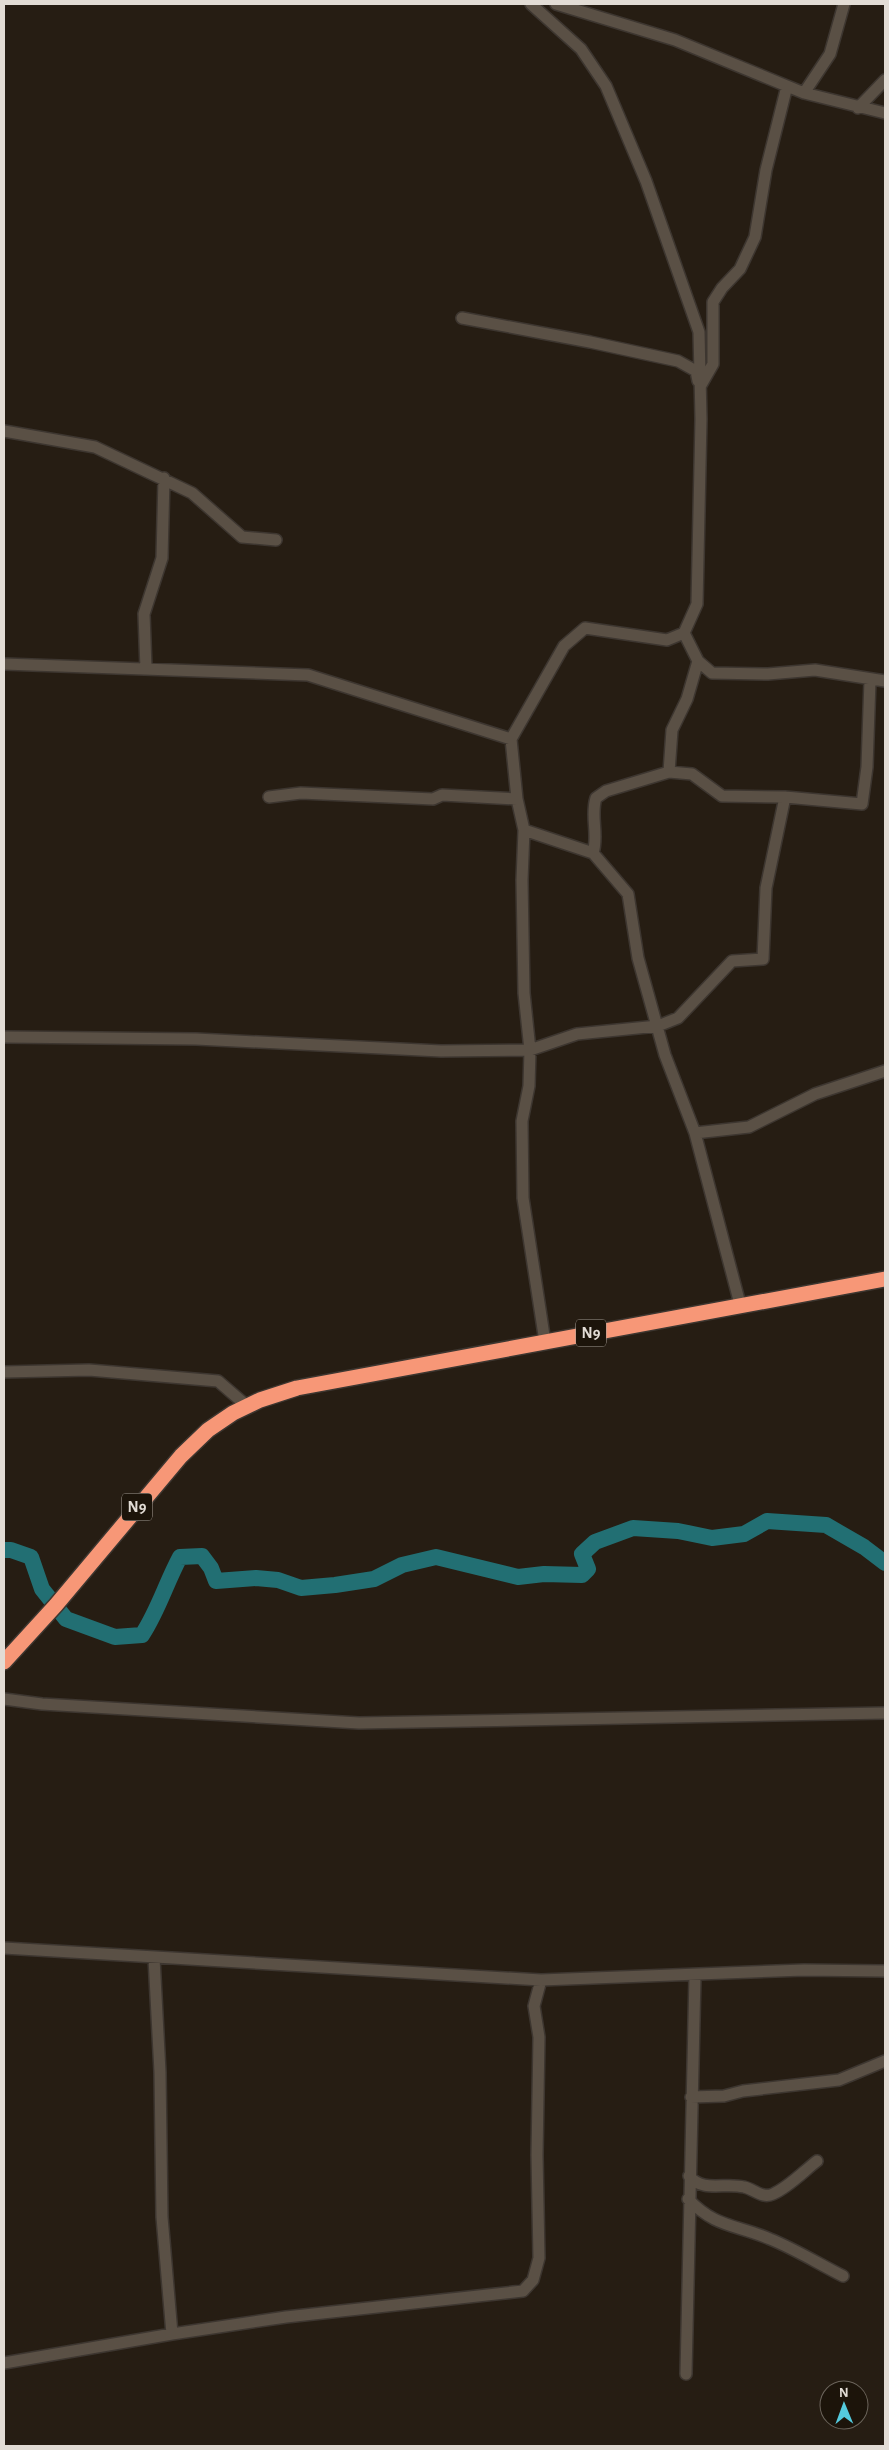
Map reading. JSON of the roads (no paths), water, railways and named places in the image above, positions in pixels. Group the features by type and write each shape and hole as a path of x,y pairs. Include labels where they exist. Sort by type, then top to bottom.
{"highway":[{"name":"N9","path":"4,1662 56,1606 181,1456 208,1430 260,1400 297,1388 740,1304 885,1279"}],"street":[{"path":"531,4 581,49 606,86 646,181 699,332 701,388 697,604 684,633 667,640 585,628 564,646 511,739 517,799 524,830 522,880 524,993 530,1050 529,1086 522,1121 523,1198 545,1342"},
{"path":"556,4 675,40 804,93 858,108 885,113"},
{"path":"804,93 830,54 844,4"},
{"path":"858,108 885,80"},
{"path":"701,388 713,364 713,302 722,288 740,269 755,237 766,170 788,86"},
{"path":"462,318 678,361 696,372 701,388"},
{"path":"4,431 95,447 192,492 242,537 276,540"},
{"path":"146,669 144,614 162,558 164,478"},
{"path":"684,633 698,661 712,673 768,674 816,670 885,682"},
{"path":"669,772 672,730 687,699 698,661"},
{"path":"4,664 308,675 511,739"},
{"path":"593,853 596,843 593,816 596,798 606,791 669,772 692,774 722,796 785,797 862,804 867,767 870,680"},
{"path":"269,797 301,793 433,798 442,795 517,799"},
{"path":"4,1037 206,1040 441,1050 530,1050 577,1034 658,1026 678,1018 732,961 763,959 766,888 785,797"},
{"path":"524,830 593,853 628,894 638,958 665,1055 695,1133 740,1304"},
{"path":"695,1133 749,1127 815,1094 885,1071"},
{"path":"4,1372 89,1370 218,1381 247,1406"},
{"path":"4,1699 42,1704 359,1723 885,1713"},
{"path":"4,1948 541,1980 695,1976 804,1970 885,1971"},
{"path":"154,1958 160,2072 162,2217 172,2334"},
{"path":"686,2374 688,2199 695,1976"},
{"path":"4,2363 172,2334 286,2317 523,2291 533,2280 539,2258 536,2155 539,2037 534,2006 541,1980"},
{"path":"691,2097 724,2096 751,2090 839,2080 885,2061"},
{"path":"689,2176 693,2181 707,2186 733,2185 746,2187 762,2195 772,2194 817,2162"},
{"path":"688,2199 701,2212 717,2222 748,2230 772,2239 843,2276"}],"waterway":[{"path":"4,1550 11,1550 31,1557 42,1589 66,1619 115,1637 142,1635 153,1616 180,1557 202,1556 211,1568 216,1581 256,1578 278,1580 301,1588 374,1579 402,1565 436,1557 518,1577 544,1574 582,1575 588,1569 582,1554 595,1542 633,1528 678,1531 712,1538 744,1534 767,1521 826,1525 864,1547 885,1563"}]}
